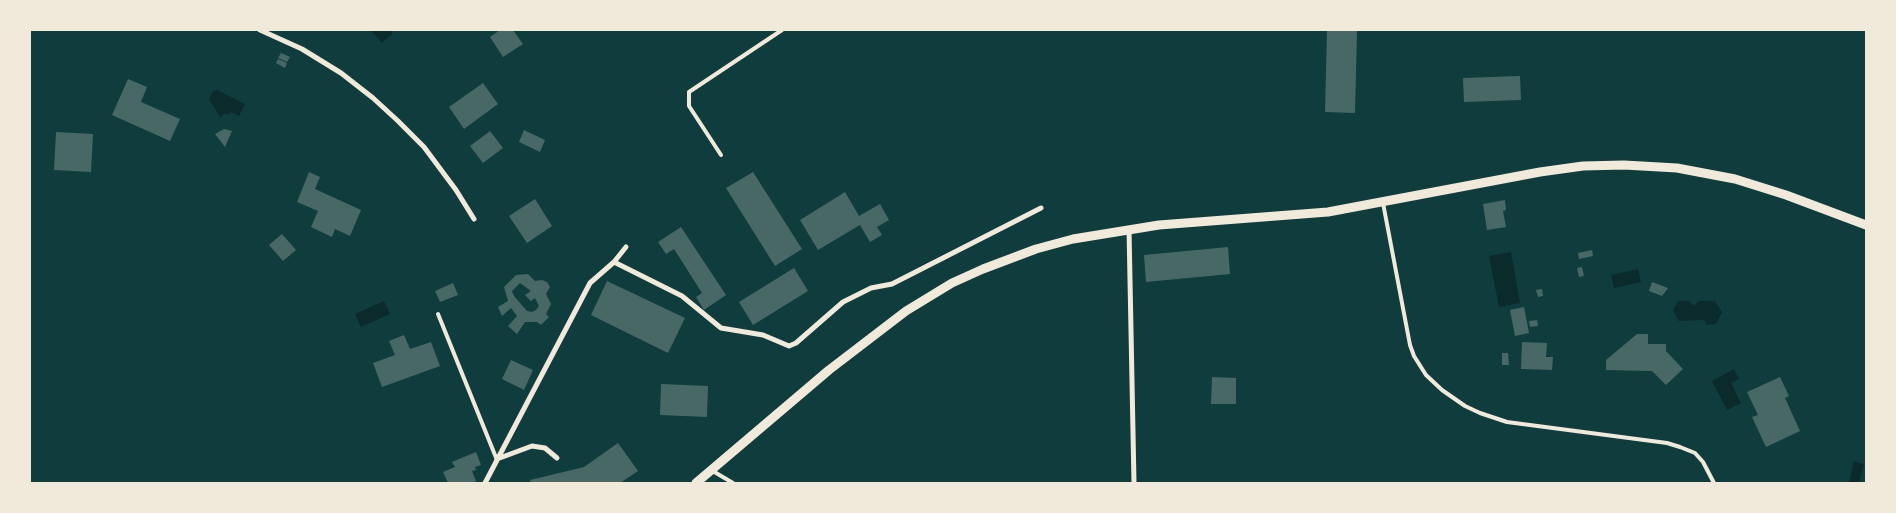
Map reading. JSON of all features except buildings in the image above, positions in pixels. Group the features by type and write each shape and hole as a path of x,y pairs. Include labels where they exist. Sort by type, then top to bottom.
{"street":[{"path":"260,30 302,49 341,73 380,104 424,147 456,190 474,219"},
{"path":"696,483 829,370 895,319 933,294 983,269 1036,249 1073,239 1169,224 1322,213 1555,170 1597,166 1650,165 1707,172 1744,181 1866,226"},
{"path":"614,262 682,296 720,328 763,335 789,346 796,343 843,302 871,288 892,284 1041,208"},
{"path":"1129,229 1134,483"},
{"path":"484,483 590,283 614,262 626,247"},
{"path":"497,460 532,446 545,448 557,458"}],"lane":[{"path":"721,155 689,106 689,92 782,30"},
{"path":"1383,203 1410,345 1414,356 1426,375 1442,390 1465,406 1507,422 1667,443 1680,447 1694,454 1703,462 1714,483"},
{"path":"438,314 497,460"},
{"path":"711,470 733,483"}],"water":[{"path":"370,30 390,30 393,33 382,43"},
{"path":"217,90 245,104 239,116 231,112 220,117 209,99 213,91"},
{"path":"1511,252 1520,303 1499,307 1489,256"},
{"path":"1638,269 1641,282 1614,288 1611,275"},
{"path":"384,301 390,314 361,327 355,314"},
{"path":"1678,301 1690,301 1691,304 1695,305 1699,301 1715,301 1722,312 1716,324 1707,325 1704,320 1679,321 1673,310"},
{"path":"1734,369 1739,379 1731,383 1741,403 1727,410 1712,381"},
{"path":"1854,461 1864,464 1859,483 1849,483"}]}
